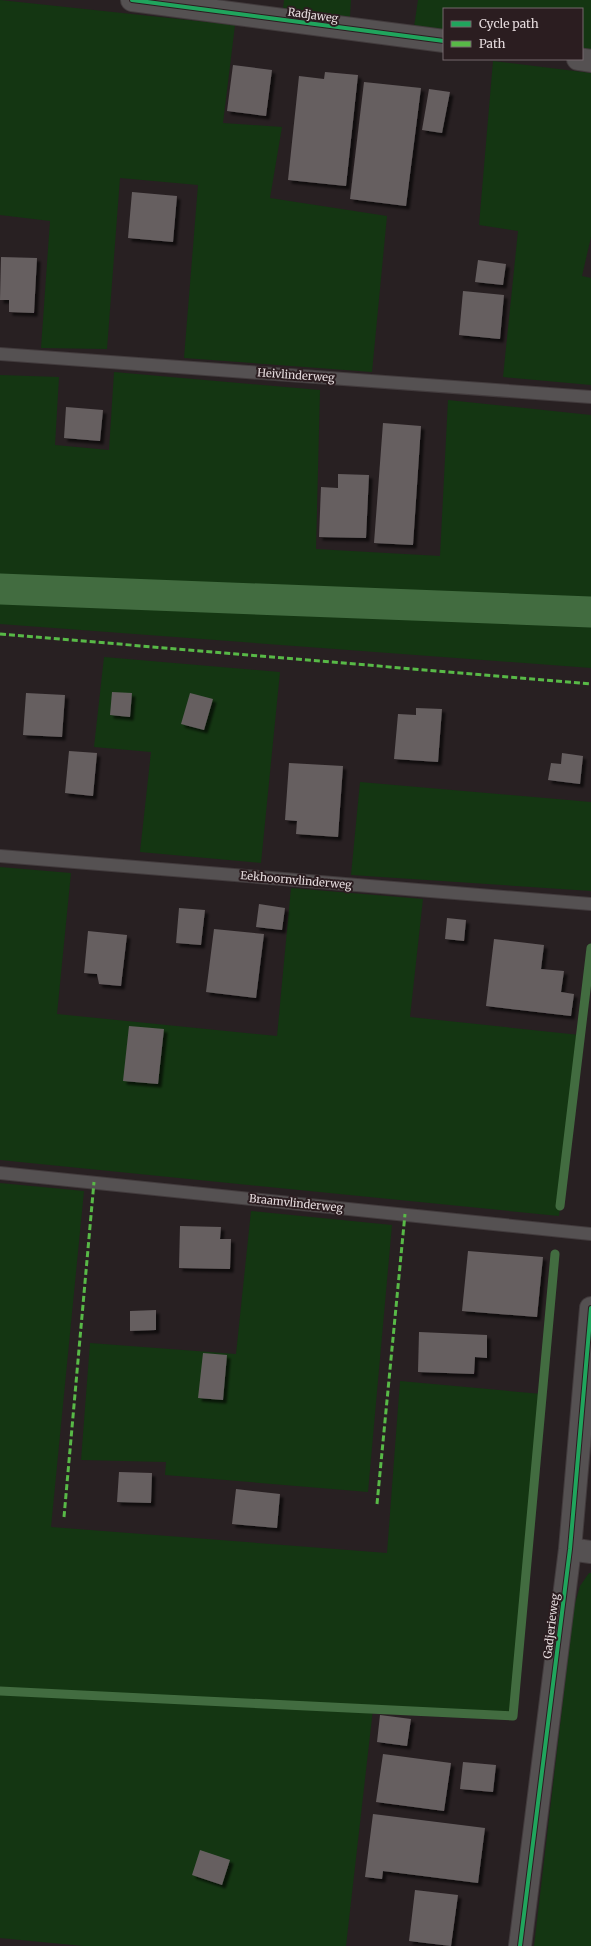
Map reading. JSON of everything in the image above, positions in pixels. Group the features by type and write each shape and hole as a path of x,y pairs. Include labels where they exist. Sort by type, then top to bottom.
{"street":[{"name":"Radjaweg","path":"132,0 443,41"},
{"name":"Gadjerieweg","path":"520,1946 580,1550 591,1308"}],"lane":[{"name":"Heivlinderweg","path":"0,354 591,397"},
{"name":"Eekhoornvlinderweg","path":"0,856 591,904"},
{"name":"Braamvlinderweg","path":"0,1173 591,1234"}],"green space":[{"path":"0,0 235,25 223,123 282,127 270,198 387,216 372,372 184,358 198,185 120,178 107,349 41,348 50,221 0,215"},
{"path":"284,0 351,0 350,17 283,9"},
{"path":"418,0 591,0 591,52 583,50 583,8 443,8 443,31 414,27"},
{"path":"493,61 591,73 591,237 582,276 591,278 591,385 503,377 518,231 479,225"},
{"path":"114,372 320,390 316,549 440,556 448,400 591,415 591,668 0,624 0,375 59,377 55,445 109,450"},
{"path":"104,657 280,672 261,863 140,852 151,752 94,747"},
{"path":"360,782 591,802 591,891 351,875"},
{"path":"0,867 71,873 57,1014 277,1036 291,888 423,899 410,1017 580,1035 559,1216 0,1160"},
{"path":"0,1183 84,1191 51,1527 387,1553 400,1381 542,1394 513,1716 373,1709 346,1946 83,1946 0,1938"},
{"path":"251,1211 392,1225 368,1492 165,1475 166,1462 81,1460 90,1343 236,1354"},
{"path":"589,1573 591,1573 591,1946 534,1946 574,1607 580,1586"}],"building":[{"path":"233,65 272,70 266,116 227,111"},
{"path":"325,72 358,75 346,186 288,180 299,76 324,79"},
{"path":"364,82 421,88 406,206 350,199"},
{"path":"429,89 450,92 442,133 422,130"},
{"path":"132,192 177,196 173,242 128,238"},
{"path":"1,257 37,258 34,313 9,312 9,300 0,300"},
{"path":"478,260 506,264 503,285 475,282"},
{"path":"463,291 504,295 500,339 459,335"},
{"path":"66,407 103,410 100,441 64,438"},
{"path":"383,423 421,426 413,545 374,543"},
{"path":"338,474 369,475 366,538 319,537 321,487 338,488"},
{"path":"112,692 132,693 130,717 110,715"},
{"path":"26,693 65,695 62,737 23,735"},
{"path":"190,693 213,699 204,730 181,724"},
{"path":"416,708 442,709 438,762 394,759 398,714 416,715"},
{"path":"69,751 97,753 93,796 65,793"},
{"path":"562,753 583,756 580,784 548,780 551,763 561,764"},
{"path":"289,763 343,766 338,837 296,834 297,821 285,820"},
{"path":"259,904 285,908 282,930 256,927"},
{"path":"179,908 205,910 201,945 176,943"},
{"path":"447,918 466,920 464,941 445,939"},
{"path":"214,929 264,934 256,998 206,992"},
{"path":"88,931 127,935 121,986 99,984 97,974 84,973"},
{"path":"494,939 544,945 541,969 564,971 561,992 574,994 571,1016 486,1006"},
{"path":"129,1026 164,1029 158,1084 123,1081"},
{"path":"180,1226 221,1227 220,1239 231,1239 230,1269 179,1268"},
{"path":"468,1251 543,1257 537,1317 462,1311"},
{"path":"156,1310 156,1330 130,1331 130,1311"},
{"path":"419,1332 487,1335 487,1358 475,1357 474,1374 418,1372"},
{"path":"203,1353 227,1355 223,1400 198,1398"},
{"path":"119,1472 152,1473 151,1503 117,1502"},
{"path":"236,1489 280,1494 277,1528 232,1524"},
{"path":"380,1715 411,1719 407,1746 377,1742"},
{"path":"383,1754 451,1763 444,1811 376,1802"},
{"path":"463,1762 496,1765 493,1792 460,1789"},
{"path":"373,1814 485,1828 478,1883 383,1871 382,1879 365,1877"},
{"path":"200,1850 230,1860 222,1885 192,1875"},
{"path":"415,1890 458,1895 451,1946 409,1941"}],"waterway":[{"path":"0,589 591,612"},
{"path":"560,1206 591,948"},
{"path":"0,1691 513,1716 555,1254"}],"marked path":[{"path":"0,634 591,684"},
{"path":"64,1517 94,1182"},
{"path":"377,1504 405,1214"}],"cycle path":[{"path":"132,0 443,41"},
{"path":"520,1946 570,1549 591,1308"}]}
